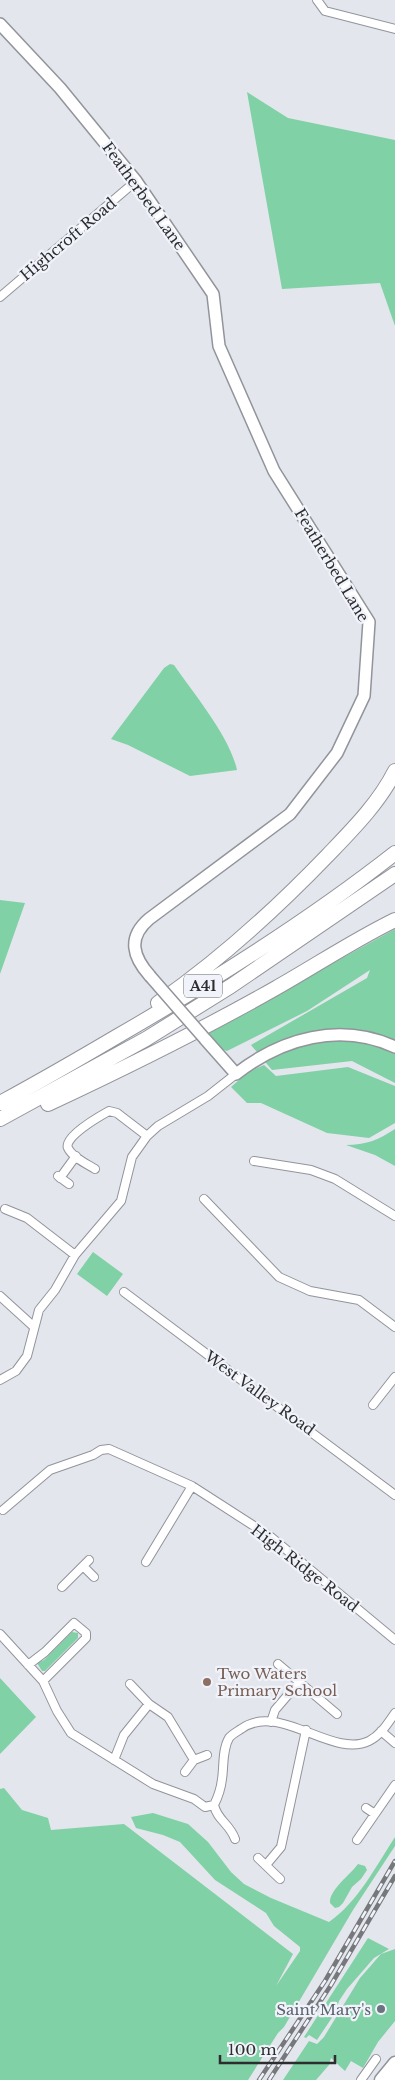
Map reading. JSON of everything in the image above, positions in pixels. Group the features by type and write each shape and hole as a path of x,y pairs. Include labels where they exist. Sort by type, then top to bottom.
{"highway":[{"name":"A41","path":"115,1038 140,1014 181,987 212,962 290,893 350,832 380,795 395,771"},
{"name":"A41","path":"0,1103 55,1074 242,961 336,898 395,853"},
{"name":"A41","path":"0,1119 146,1039 231,986 395,874"},
{"path":"0,1127 274,989 395,920"}],"main road":[{"path":"381,2080 395,2063"}],"street":[{"path":"317,0 325,11 395,29"},
{"name":"Featherbed Lane","path":"0,24 60,88 136,182 213,294 219,346 274,471 369,622 364,696 337,753 290,814 144,923 138,932 134,946 139,962 236,1074"},
{"name":"Highcroft Road","path":"0,297 136,182"},
{"path":"0,1380 16,1371 27,1356 39,1310 56,1290 75,1255 121,1201 132,1157 147,1136 158,1126 208,1096 252,1061 278,1047 314,1036 331,1035 360,1036 395,1047"},
{"path":"95,1170 68,1149 67,1144 70,1138 109,1111 117,1113 147,1136"},
{"path":"69,1184 58,1176 76,1156"},
{"path":"254,1160 311,1170 335,1179 395,1216"},
{"path":"204,1199 279,1277 310,1291 359,1300 395,1327"},
{"path":"5,1209 27,1218 75,1255"},
{"name":"West Valley Road","path":"124,1292 395,1494"},
{"path":"0,1296 34,1326"},
{"path":"373,1405 395,1377"},
{"name":"High Ridge Road","path":"3,1510 50,1470 108,1449 192,1486 271,1537 395,1640"},
{"path":"146,1562 192,1486"},
{"path":"62,1587 86,1563 94,1577"},
{"path":"28,1665 45,1652 74,1623 86,1633 86,1638 43,1681"},
{"path":"0,1634 43,1681 57,1711 71,1733 153,1784 194,1799 205,1807 214,1805"},
{"path":"278,1664 337,1714"},
{"path":"271,1722 275,1710 299,1682"},
{"path":"130,1684 149,1704 168,1717 194,1760"},
{"path":"114,1760 124,1735 149,1704"},
{"path":"235,1838 229,1827 216,1814 214,1805 222,1782 224,1757 229,1737 249,1723 262,1721 306,1730 331,1740 352,1744 369,1741 381,1731 394,1714"},
{"path":"266,1865 281,1847 306,1730"},
{"path":"381,1731 395,1743"},
{"path":"185,1772 194,1760 207,1755"},
{"path":"357,1840 395,1785"},
{"path":"366,1808 375,1814"},
{"path":"258,1858 280,1879"},
{"path":"361,2080 376,2059"}],"green space":[{"path":"247,92 288,118 395,140 395,326 380,283 282,289"},
{"path":"170,664 174,665 219,730 233,757 237,770 190,776 128,745 111,739 164,668"},
{"path":"0,900 25,903 0,974"},
{"path":"395,929 395,1083 352,1061 272,1070 251,1045 367,978 370,970 307,1011 227,1051 219,1048 206,1033"},
{"path":"264,1065 276,1076 348,1067 395,1086 395,1123 369,1138 327,1133 261,1103 247,1103 231,1087 248,1072"},
{"path":"395,1129 395,1166 375,1155 346,1145 372,1141"},
{"path":"93,1252 123,1274 107,1296 77,1274"},
{"path":"72,1632 78,1633 78,1638 45,1671 42,1671 37,1663 44,1660"},
{"path":"0,1678 36,1717 0,1754"},
{"path":"4,1788 22,1810 48,1818 51,1830 124,1824 293,1954 276,1986 300,1951 300,1947 274,1926 266,1913 215,1880 180,1842 163,1835 136,1828 131,1817 153,1813 188,1824 208,1842 231,1872 244,1884 271,1898 329,1922 358,1894 395,1837 395,1846 353,1910 284,2027 278,2033 248,2080 0,2080 0,1789"},
{"path":"358,1864 365,1866 367,1870 352,1887 343,1903 335,1908 330,1903 333,1893"},
{"path":"368,1938 389,1949 374,1958 347,1989 339,2001 335,2013 317,2040 309,2035 306,2038 304,2037"},
{"path":"395,1949 395,2021 378,2042 363,2068 351,2061 345,2071 331,2058 329,2065 316,2080 283,2080 309,2041 317,2044 324,2037 360,1978 381,1954"}],"railway":[{"path":"259,2080 325,1981 395,1861"},
{"path":"269,2080 331,1985 395,1876"}],"place":[{"name":"Two Waters Primary School","path":"207,1682"},
{"name":"Saint Mary's","path":"381,2009"}]}
